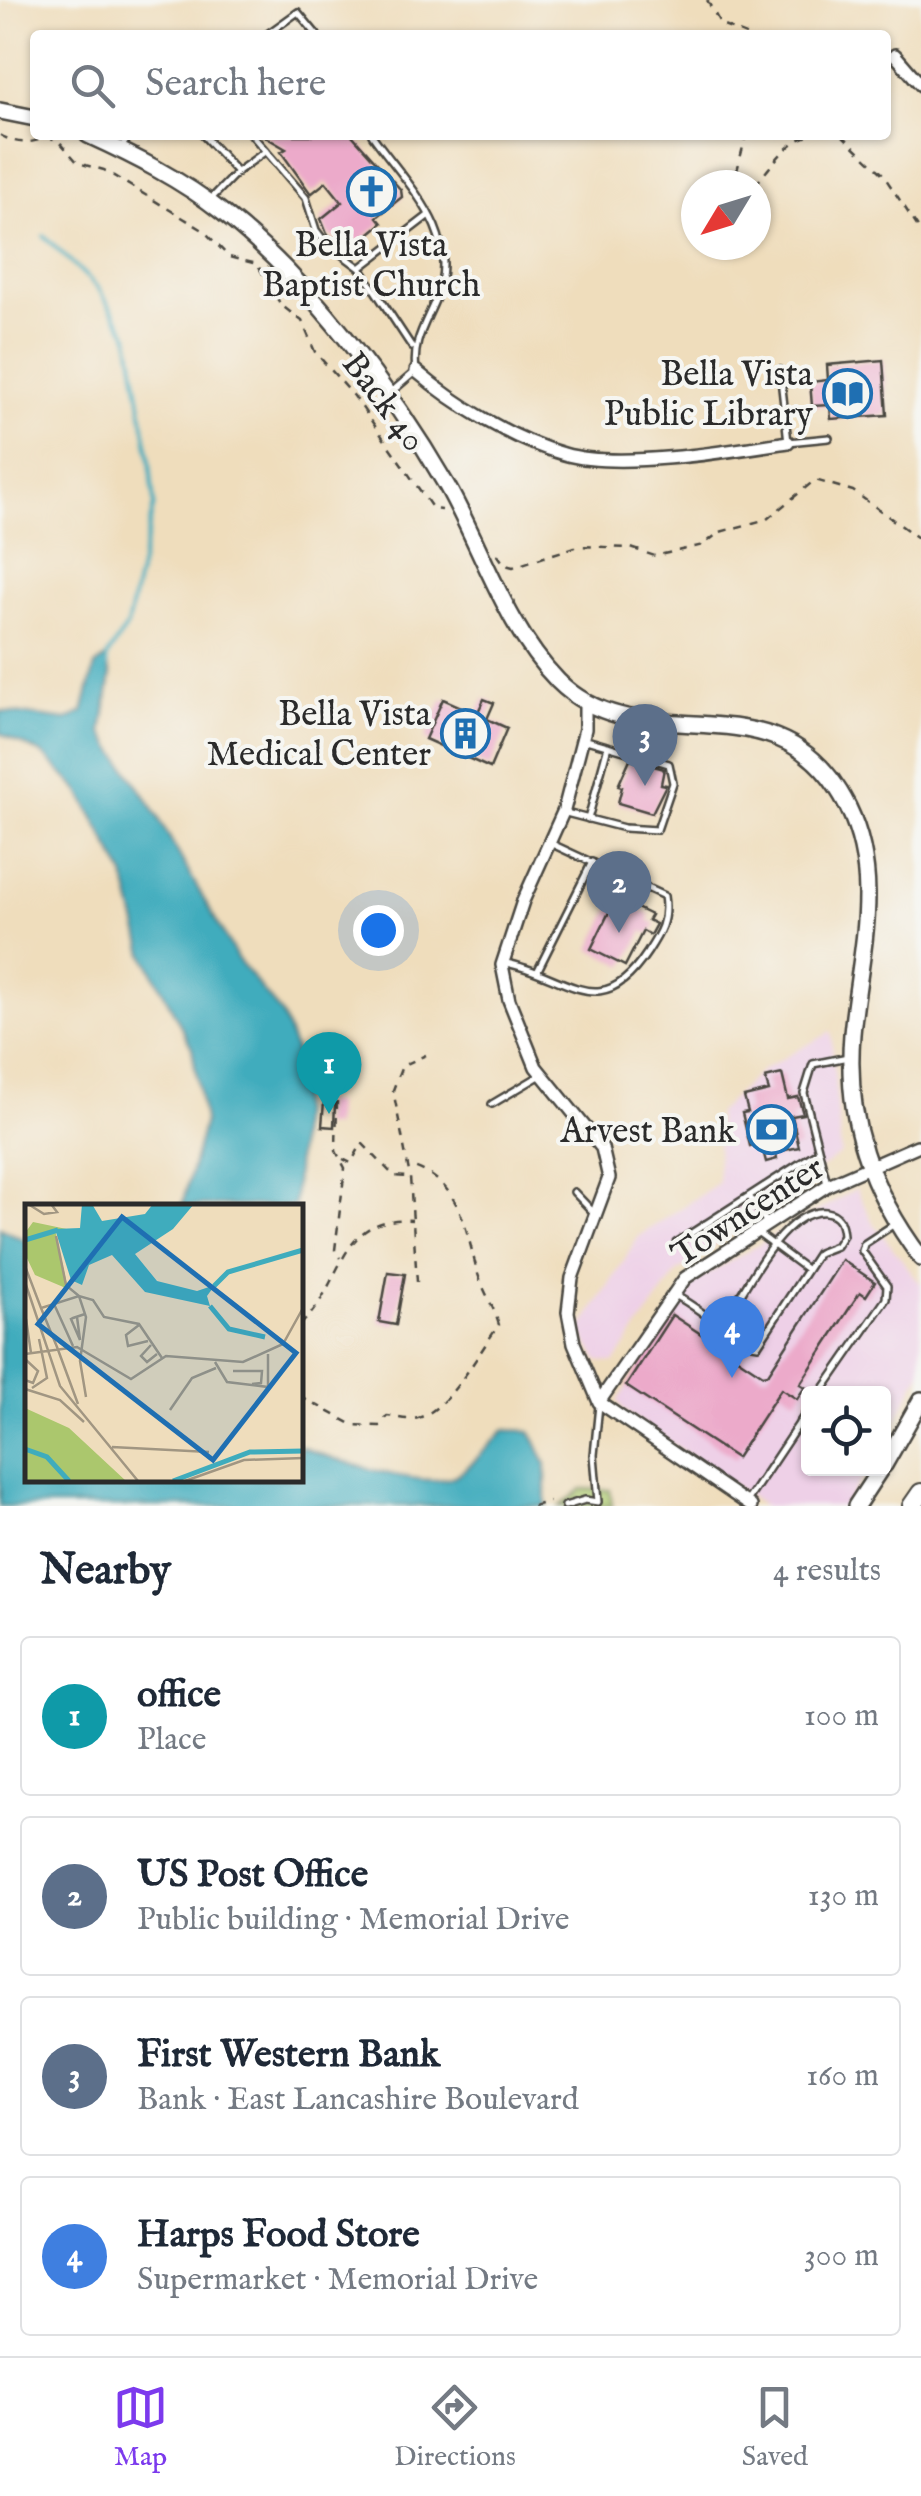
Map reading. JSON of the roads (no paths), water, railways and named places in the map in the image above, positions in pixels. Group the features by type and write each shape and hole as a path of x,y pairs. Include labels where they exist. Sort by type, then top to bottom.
{"main road":[{"path":"0,111 30,117"},
{"path":"98,140 208,202 266,249 387,396 448,488 538,658 585,703 620,716 735,724 764,732 805,754 828,775 860,833 868,867 868,912 852,1056 854,1118 868,1170 896,1223 921,1258"},
{"path":"891,1447 921,1400"},
{"path":"856,1506 873,1476"},
{"path":"912,1506 921,1493"}],"street":[{"path":"896,55 921,85"},
{"path":"416,371 479,413 568,456 700,456 788,442"},
{"path":"585,703 583,739 563,812 503,962 509,1000 542,1075 602,1148 608,1178 598,1216 572,1278 568,1312 574,1343 599,1402 748,1504"},
{"name":"Towncenter","path":"599,1402 671,1294 702,1264 828,1186 919,1144"}],"lane":[{"path":"273,30 298,12 313,30"},
{"path":"119,150 126,140"},
{"path":"208,140 237,172"},
{"path":"256,140 306,198 316,230 325,242 360,268 412,348 416,371 387,396"},
{"path":"376,140 429,215 445,253 445,274 412,348"},
{"path":"208,202 237,172 266,151"},
{"path":"360,268 429,215"},
{"path":"780,370 788,442 829,438"},
{"path":"563,812 640,830 656,830 663,822 673,783 669,764 583,739"},
{"path":"588,818 608,746"},
{"path":"503,962 538,970 591,992 614,988 630,979 663,928 664,896 549,842"},
{"path":"538,970 592,862"},
{"path":"828,1186 804,1093 813,1064 852,1056"},
{"path":"492,1104 542,1075"},
{"path":"676,1243 818,1151"},
{"path":"574,1192 598,1216"},
{"path":"749,1196 767,1222"},
{"path":"671,1294 746,1343 758,1345 818,1252 836,1246 843,1235 842,1222 834,1214 822,1212 786,1228 723,1325"},
{"path":"826,1386 886,1299 887,1286 862,1252 864,1244 896,1223"},
{"path":"754,1231 806,1269"},
{"path":"565,1506 585,1500 598,1504 594,1455 599,1402"},
{"path":"748,1504 800,1423"}],"water":[{"path":"104,659 111,675 102,732 150,803 237,958 282,1015 302,1069 294,1204 183,1204 204,1121 192,1048 144,954 125,876 80,792 44,755 0,733 0,711 67,720 83,712 95,666"},
{"path":"0,1228 25,1240 25,1481 302,1481 302,1447 377,1471 439,1480 466,1468 505,1430 531,1431 546,1464 546,1506 0,1506"}],"waterway":[{"path":"44,236 98,288 129,336 150,460 154,504 127,626 107,657 106,669"}],"place":[{"name":"Bella Vista Baptist Church","path":"371,192"},
{"name":"Bella Vista Public Library","path":"848,393"},
{"name":"Bella Vista Medical Center","path":"466,733"},
{"name":"First Western Bank","path":"645,786"},
{"name":"US Post Office","path":"619,933"},
{"name":"office","path":"329,1114"},
{"name":"Arvest Bank","path":"771,1130"},
{"name":"Harps Food Store","path":"732,1378"}]}
